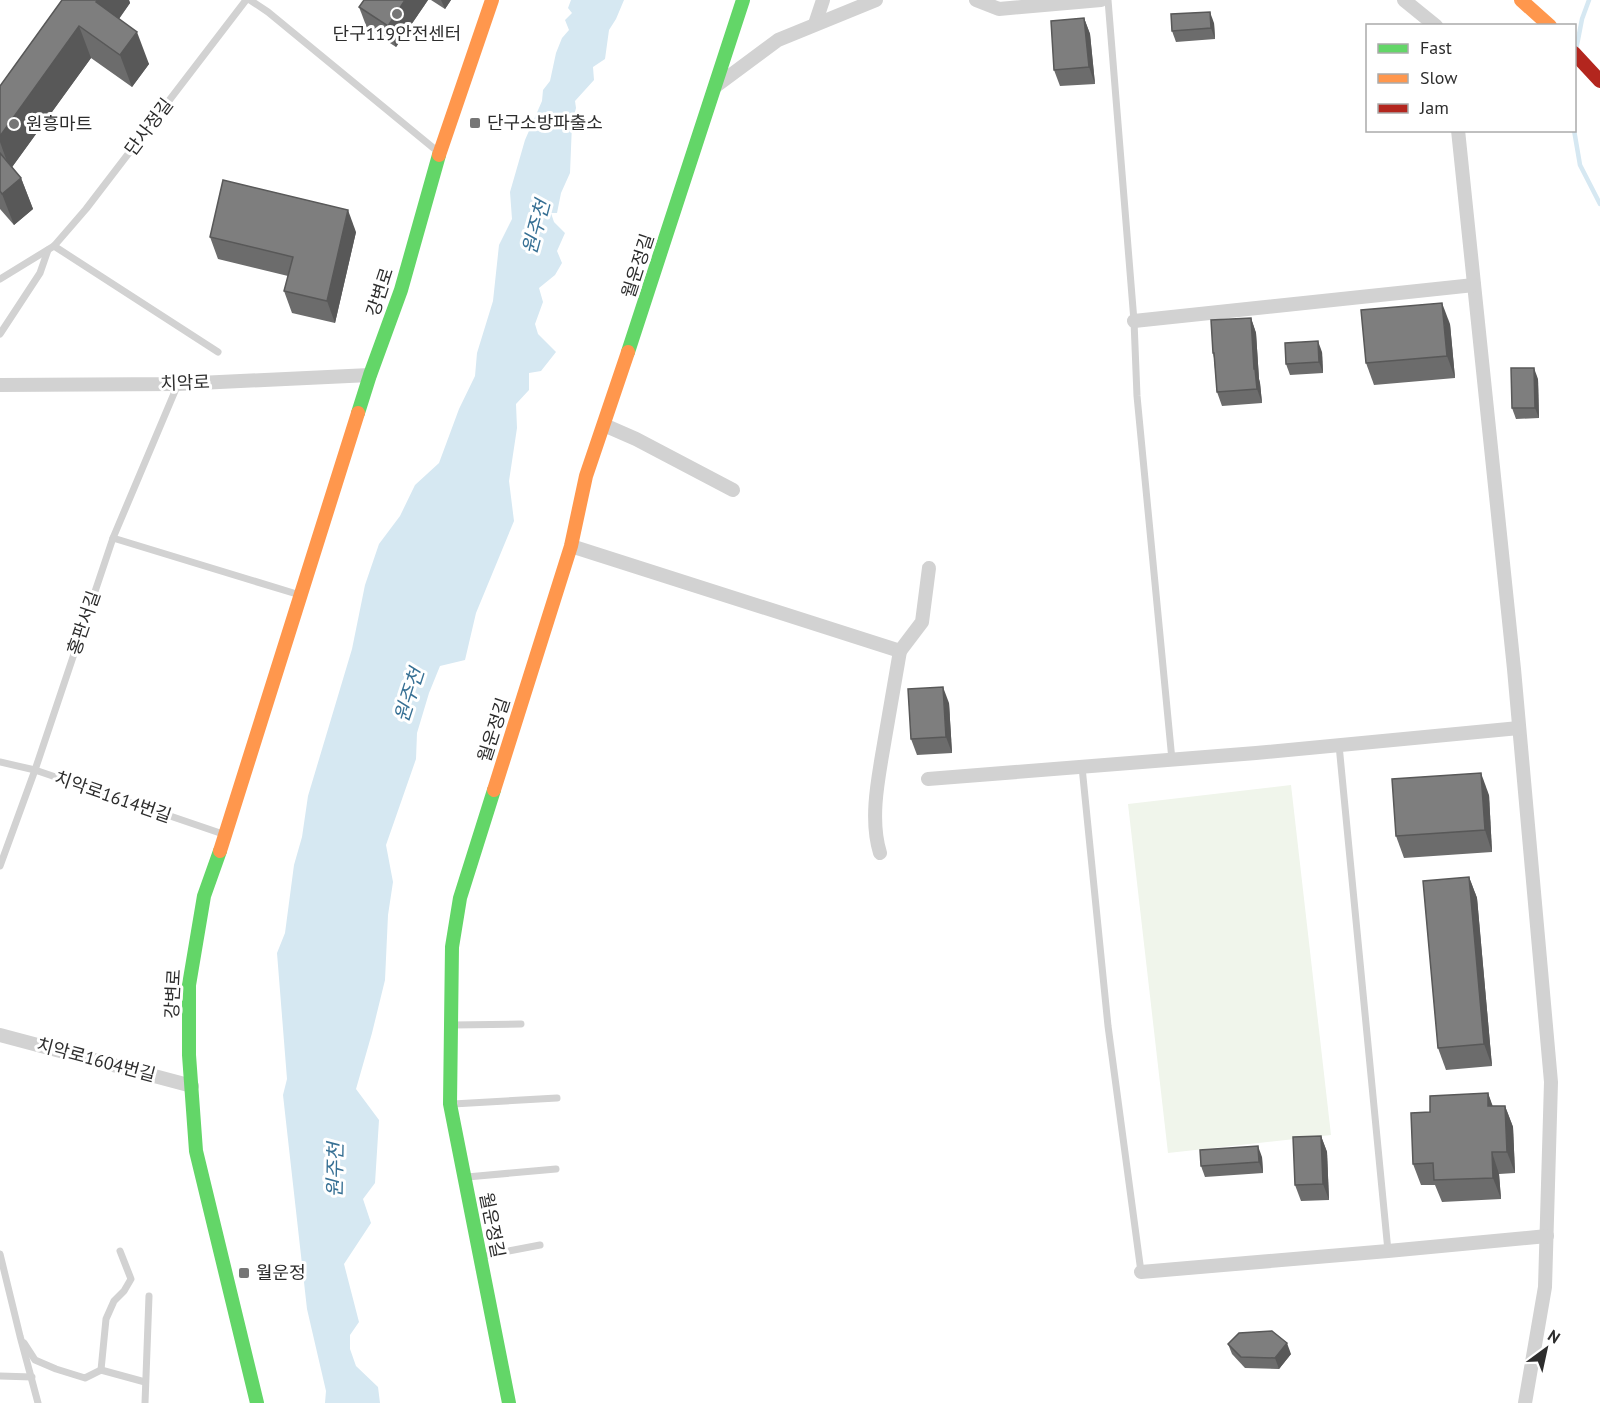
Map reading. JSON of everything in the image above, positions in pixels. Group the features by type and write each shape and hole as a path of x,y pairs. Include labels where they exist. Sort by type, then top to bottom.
{"street":[{"name":"강변로","path":"257,1403 196,1151 189,1055 189,985 204,896 226,835 370,375 400,291 440,153 492,0"},
{"name":"월운정길","path":"509,1403 450,1104 452,947 460,898 571,546 586,476 743,0"},
{"path":"815,24 823,0"},
{"path":"716,86 778,39 876,0"},
{"path":"976,0 999,9 1101,0"},
{"path":"1404,0 1434,24"},
{"path":"1521,0 1548,24"},
{"path":"1576,54 1600,81"},
{"path":"1458,132 1519,728 1551,1082 1545,1287 1525,1403"},
{"path":"1134,321 1474,285"},
{"name":"치악로","path":"0,385 178,384 370,375"},
{"path":"604,425 733,490"},
{"path":"571,546 900,651"},
{"path":"880,853 876,838 876,806 880,766 900,651 922,622 929,568"},
{"path":"928,779 1172,760 1519,728"},
{"name":"치악로1604번길","path":"0,1035 192,1086"},
{"path":"1141,1272 1547,1236"}],"lane":[{"path":"248,0 268,12 440,153"},
{"name":"단사정길","path":"0,279 51,248 86,209 248,0"},
{"path":"1108,0 1134,321 1137,396 1172,760"},
{"path":"51,248 218,352"},
{"name":"단사정길","path":"0,333 40,273 51,248"},
{"name":"홍판서길","path":"0,866 35,771 113,538 178,384"},
{"path":"113,538 300,596"},
{"path":"1339,745 1388,1251"},
{"name":"치악로1614번길","path":"0,762 35,771 226,835"},
{"path":"1082,767 1108,1026 1141,1272"},
{"path":"451,1024 521,1024"},
{"path":"450,1104 557,1098"},
{"path":"465,1178 556,1170"},
{"path":"480,1257 540,1245"},
{"path":"101,1370 106,1319 114,1301 131,1279 120,1251"},
{"path":"0,1254 38,1403"},
{"path":"145,1403 149,1296"},
{"path":"20,1336 35,1360 56,1369 85,1377 101,1370 145,1382"},
{"path":"0,1376 32,1377"}],"shaded area":[{"path":"1291,785 1331,1135 1168,1153 1128,804"}],"water":[{"name":"원주천","path":"571,0 624,0 609,30 605,59 593,67 594,80 575,101 570,173 561,193 557,213 551,213 554,222 565,233 557,251 562,263 555,275 539,288 543,302 535,324 538,334 556,352 541,371 529,373 529,390 516,404 517,428 509,481 514,521 476,613 465,660 440,666 429,693 417,733 416,759 386,845 393,882 388,915 385,980 356,1089 379,1120 375,1183 363,1199 371,1223 344,1264 359,1322 350,1335 350,1349 356,1366 378,1387 380,1403 325,1403 326,1391 307,1309 283,1095 287,1079 277,953 285,933 294,865 302,837 308,796 352,649 365,585 379,544 400,516 415,485 439,463 459,409 475,376 477,353 493,301 499,245 512,219 510,192 525,140 542,101 543,90 550,81 556,53 562,38 569,30 565,20 572,13 568,8"}],"building":[{"path":"62,0 98,0 96,2 137,32 120,55 79,26 0,136 0,86"},
{"path":"364,0 405,0 388,26 359,7"},
{"path":"1210,12 1211,28 1172,31 1171,14"},
{"path":"1084,18 1089,67 1054,70 1051,21"},
{"path":"0,153 21,178 2,194 0,191"},
{"path":"223,180 348,210 327,301 284,291 293,257 210,237"},
{"path":"1442,303 1447,356 1366,363 1361,310"},
{"path":"1251,318 1257,389 1217,392 1211,320"},
{"path":"1318,341 1319,362 1286,364 1285,343"},
{"path":"1511,368 1534,368 1535,408 1512,408"},
{"path":"943,687 946,737 911,739 908,689"},
{"path":"1481,773 1485,830 1396,836 1392,779"},
{"path":"1469,877 1484,1044 1438,1048 1423,881"},
{"path":"1488,1093 1488,1106 1505,1106 1507,1152 1492,1152 1493,1178 1434,1180 1433,1163 1413,1164 1411,1113 1430,1112 1430,1096"},
{"path":"1321,1136 1323,1184 1295,1185 1293,1137"},
{"path":"1258,1146 1259,1162 1201,1166 1200,1150"},
{"path":"1272,1331 1287,1343 1275,1358 1241,1357 1228,1344 1239,1333"}],"waterway":[{"path":"1576,50 1582,19 1589,0"},
{"path":"1574,132 1580,165 1600,204"}],"traffic: fast":[{"path":"628,352 743,0"},
{"path":"358,413 401,290 439,155"},
{"path":"494,790 460,898 452,947 450,1104 509,1403"},
{"path":"220,851 204,896 189,985 189,1055 196,1151 257,1403"}],"traffic: slow":[{"path":"439,155 492,0"},
{"path":"1521,0 1548,24"},
{"path":"494,790 571,546 586,476 628,352"},
{"path":"220,851 358,413"}],"traffic: jam":[{"path":"1576,55 1600,81"}],"place":[{"name":"단구119안전센터","path":"397,14"},
{"name":"단구소방파출소","path":"475,123"},
{"name":"원흥마트","path":"14,124"},
{"name":"월운정","path":"244,1273"}]}
